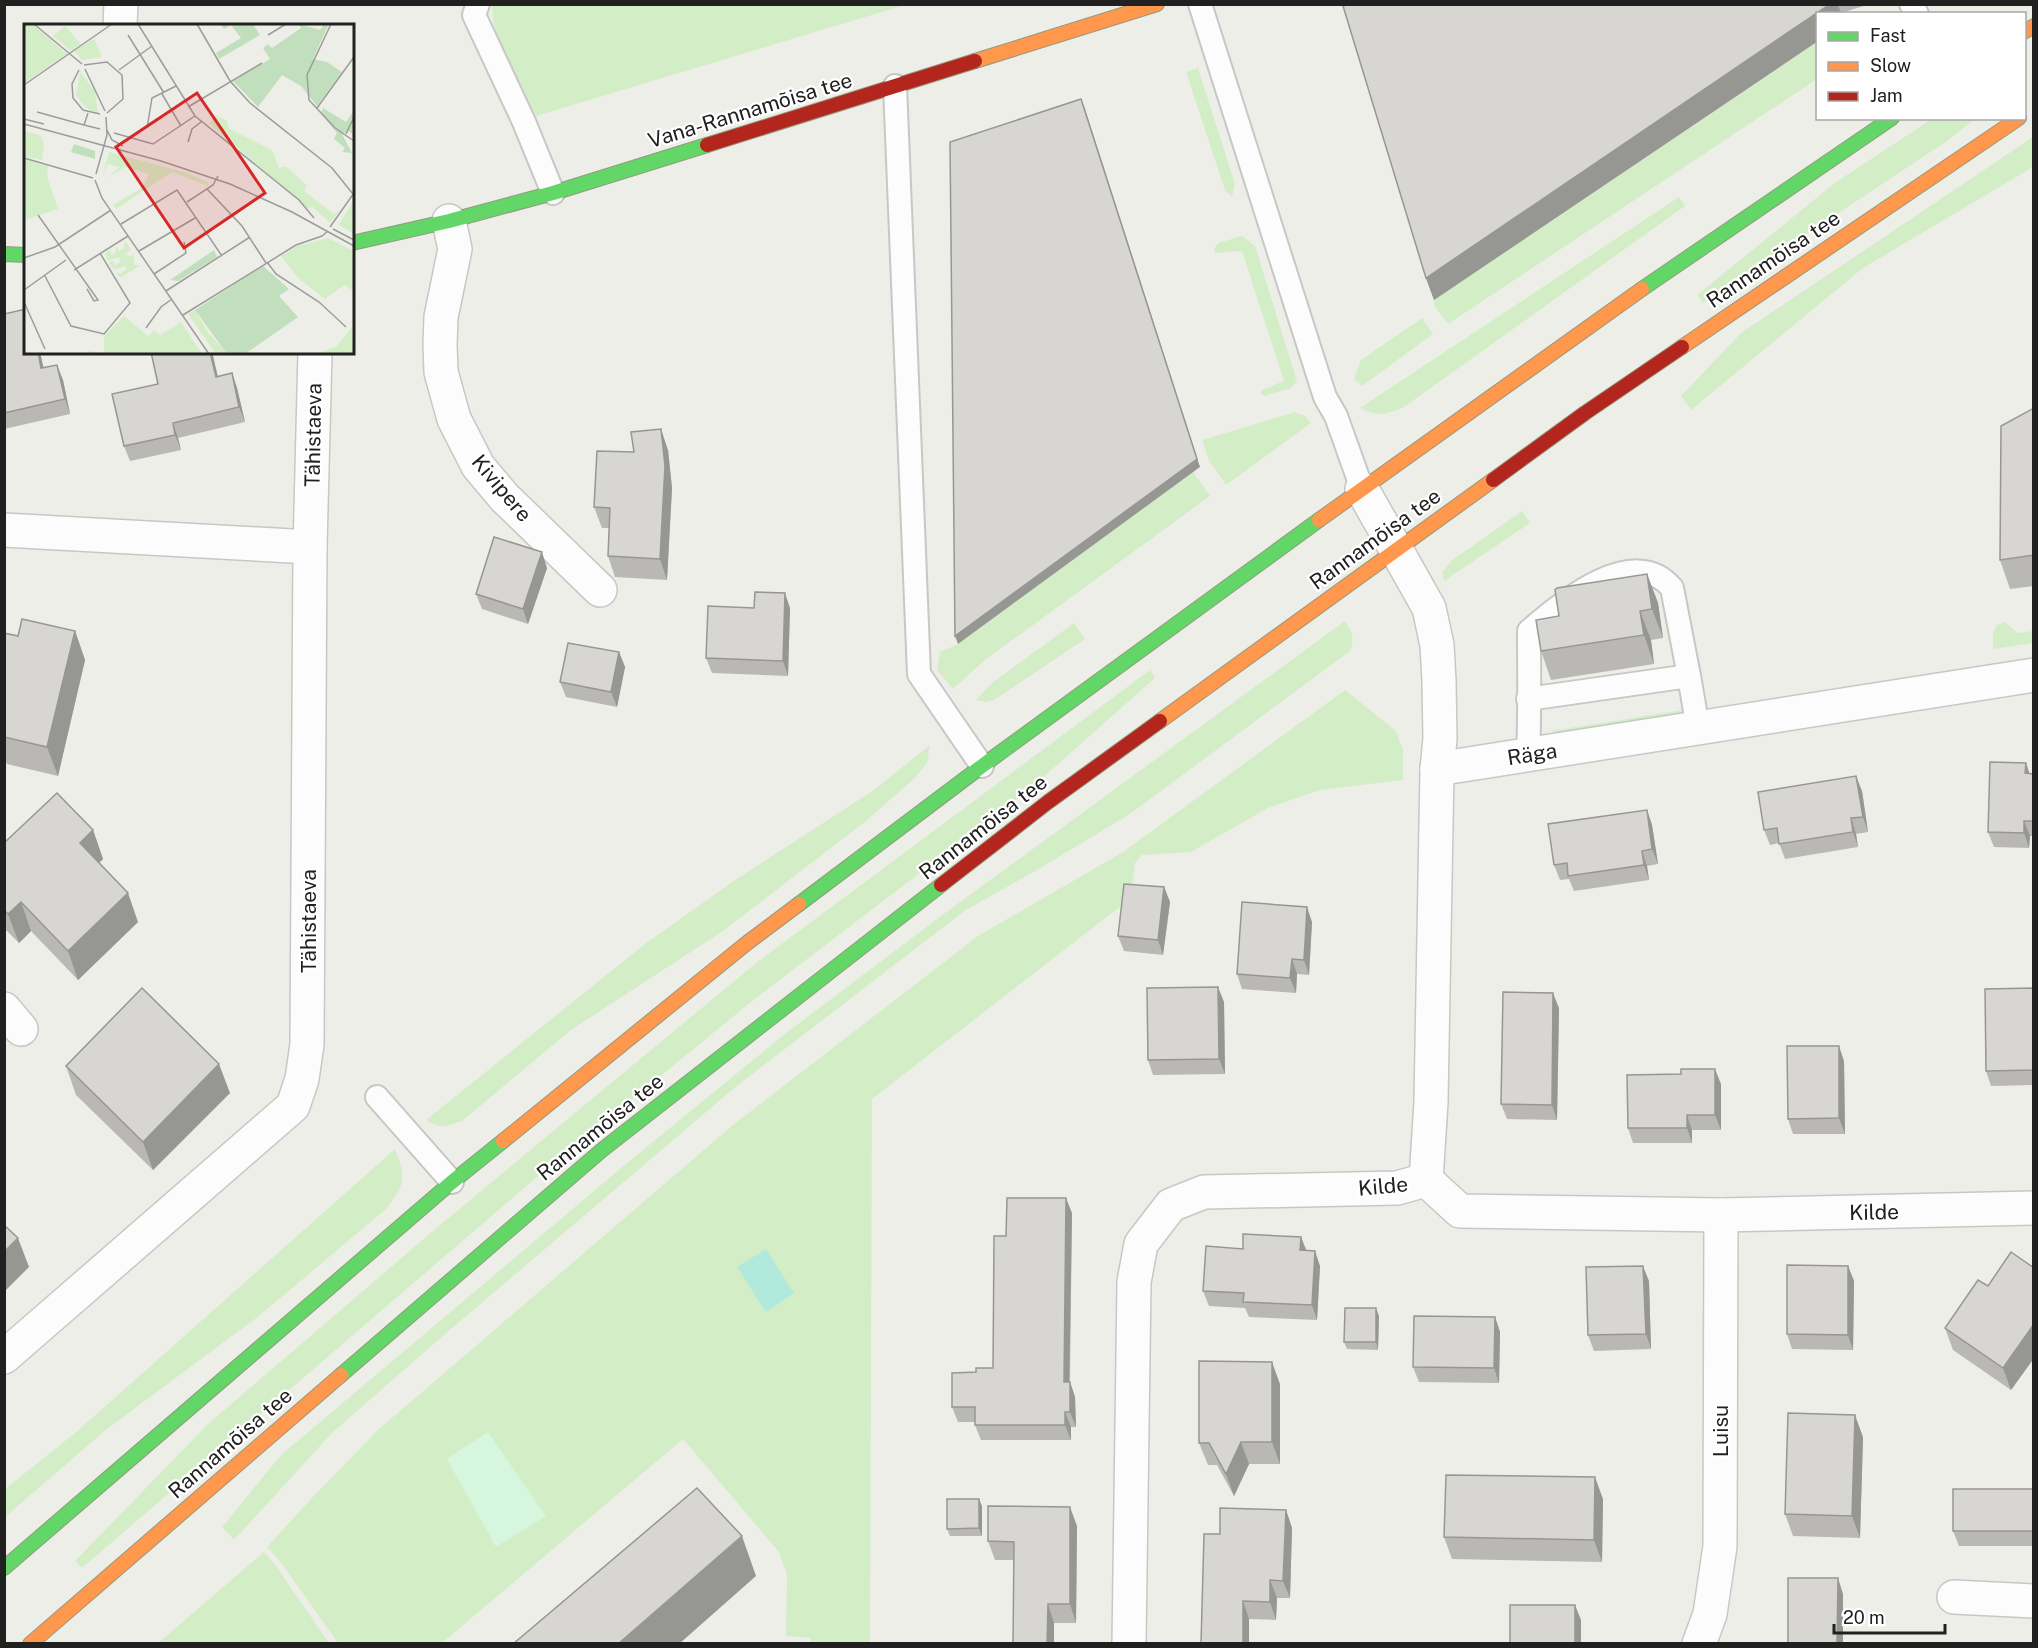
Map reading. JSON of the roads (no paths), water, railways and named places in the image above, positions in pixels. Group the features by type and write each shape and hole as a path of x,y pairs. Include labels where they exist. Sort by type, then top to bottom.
{"main road":[{"name":"Vana-Rannamõisa tee","path":"354,243 553,194 1157,4"},
{"path":"4,1568 452,1182 747,944 982,766 1362,489 1617,306 1889,120"},
{"name":"Rannamõisa tee","path":"30,1644 602,1150 1048,802 1585,412 2016,120"},
{"path":"4,254 24,255"},
{"path":"15,1538 45,1532"}],"street":[{"path":"120,24 121,4"},
{"name":"Kivipere","path":"449,221 455,249 441,317 440,345 441,372 453,419 478,466 504,497 600,590"},
{"name":"Tähistaeva","path":"4,1357 293,1106 302,1079 307,1044 310,547 315,354"},
{"path":"1362,489 1429,608 1437,645 1440,739 1437,769 1431,1102 1426,1180"},
{"path":"4,530 310,547"},
{"name":"Räga","path":"1437,769 2034,675"},
{"name":"Kilde","path":"1129,1644 1134,1282 1141,1244 1171,1205 1204,1192 1398,1188 1426,1180 1460,1211 1721,1215 2034,1208"},
{"name":"Luisu","path":"1699,1644 1710,1614 1720,1546 1721,1215"},
{"path":"1954,1597 2034,1601"}],"lane":[{"path":"1200,4 1325,397 1336,416 1362,489"},
{"path":"472,8 524,122 553,194"},
{"path":"895,86 919,674 982,766"},
{"path":"1528,755 1529,631 1550,613 1581,592 1616,574 1631,571 1645,571 1664,578 1672,588 1698,728"},
{"path":"1528,699 1689,675"},
{"path":"377,1097 452,1182"}]}
